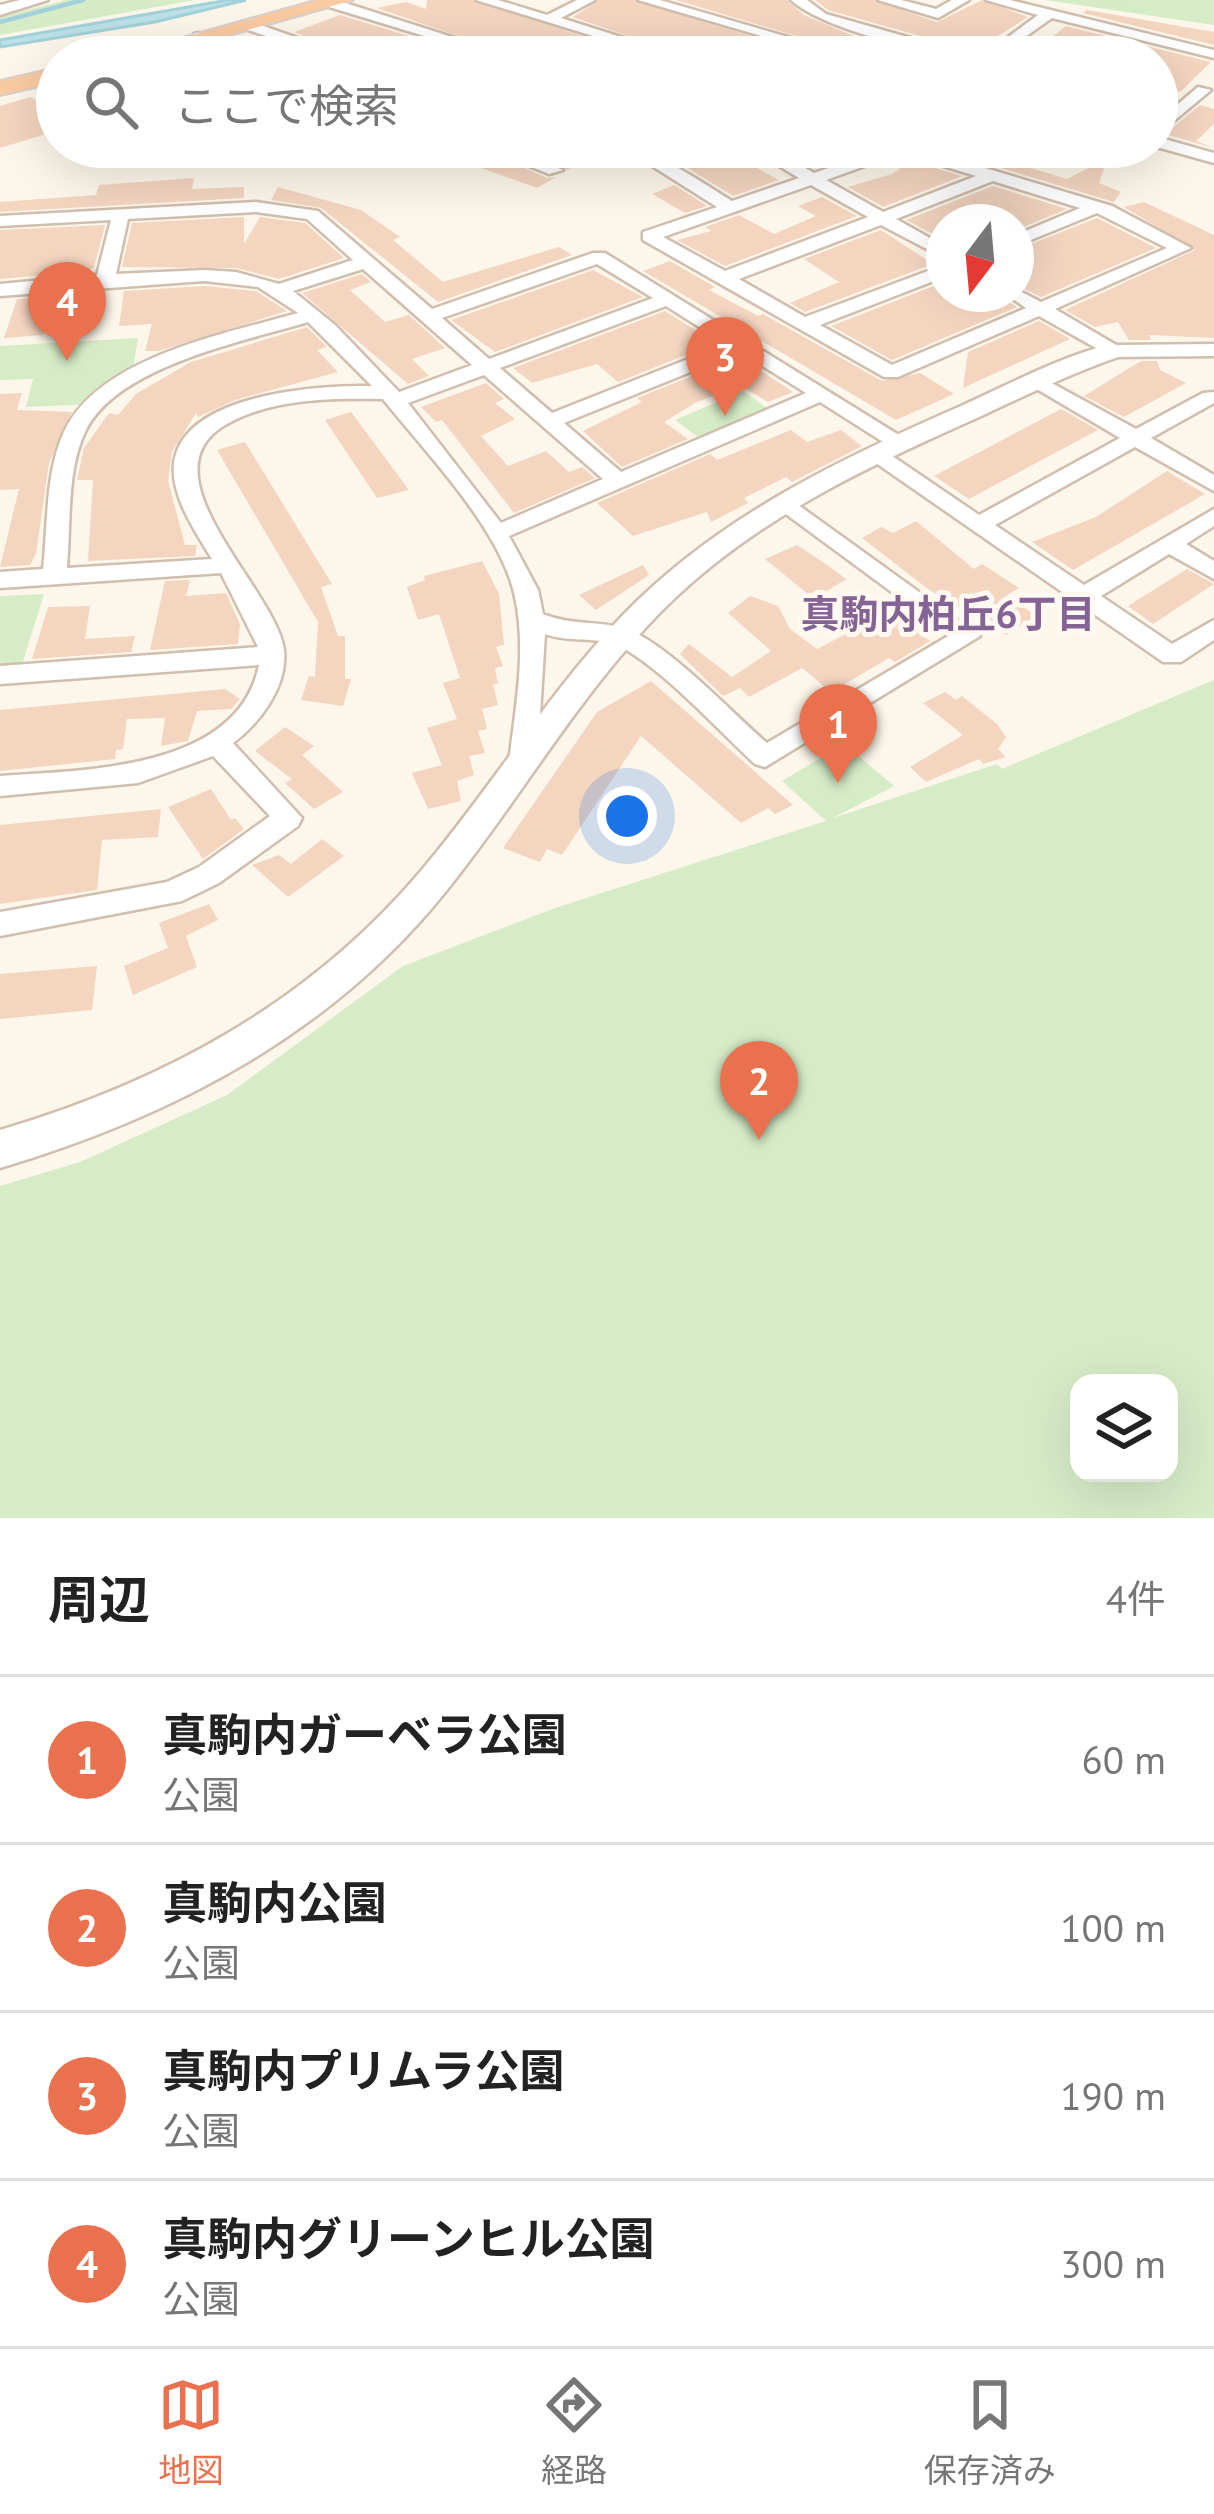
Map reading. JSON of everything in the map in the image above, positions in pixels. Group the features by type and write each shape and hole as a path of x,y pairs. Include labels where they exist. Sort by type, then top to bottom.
{"highway":[{"path":"207,36 337,2"},
{"path":"0,88 36,80"}],"street":[{"path":"0,10 37,0"},
{"path":"483,0 606,36"},
{"path":"549,19 588,0"},
{"path":"645,0 776,36"},
{"path":"684,10 704,0"},
{"path":"798,0 821,17 892,36"},
{"path":"885,0 938,14"},
{"path":"902,36 962,0"},
{"path":"993,0 1116,36"},
{"path":"337,2 443,36"},
{"path":"1018,36 1049,14"},
{"path":"248,25 281,36"},
{"path":"1178,49 1214,55"},
{"path":"1178,113 1210,87"},
{"path":"1178,148 1214,158"},
{"path":"549,168 555,170"},
{"path":"665,168 731,208"},
{"path":"793,168 926,243"},
{"path":"842,168 649,236 890,374 1182,248 1096,207 967,168"},
{"path":"722,279 992,176"},
{"path":"1034,233 1096,207"},
{"path":"0,221 286,209 322,220 618,481"},
{"path":"104,284 121,214"},
{"path":"430,316 599,257 823,394 980,524 1172,656 1214,628"},
{"path":"0,290 220,277 281,289 370,261"},
{"path":"801,325 926,278"},
{"path":"281,289 390,397 499,532 521,574 530,618 523,763"},
{"path":"0,787 148,772 216,742 260,698 271,655 268,637 188,488 186,464 198,440 237,411 272,399 323,392 390,397 486,367 668,299"},
{"path":"1034,305 1112,351"},
{"path":"54,576 73,436 100,398 150,369 311,315"},
{"path":"549,421 741,345"},
{"path":"0,1149 143,1100 307,1003 410,910 621,636 697,563 783,501 886,448 1112,351 1214,350"},
{"path":"1037,381 1214,484"},
{"path":"499,532 823,394"},
{"path":"980,524 1210,397"},
{"path":"530,618 564,632 621,636 652,657 766,757 968,636 783,501"},
{"path":"1086,595 1214,516"},
{"path":"1169,544 1214,571"},
{"path":"0,580 230,565"},
{"path":"0,675 271,655"},
{"path":"0,924 172,893 209,875 288,818 216,742"}],"green space":[{"path":"66,0 195,0 0,35 0,17"},
{"path":"1045,0 1214,0 1214,25"},
{"path":"138,338 132,376 94,404 26,407 33,379 0,380 0,346"},
{"path":"743,391 774,413 706,443 675,420"},
{"path":"44,594 20,671 0,672 0,596"},
{"path":"1214,680 1214,1518 0,1518 0,1186 80,1162 227,1095 403,966 555,908 826,821 782,781 844,744 894,786 833,818 997,764 1002,769"}],"water":[{"path":"246,0 155,22 68,36 36,36 36,41 0,47 0,40"}],"building":[{"path":"427,0 472,0 582,36 458,36 377,8 406,2 426,9"},
{"path":"599,0 634,0 751,36 628,36 573,17"},
{"path":"676,0 787,0 804,15 855,36 796,36"},
{"path":"815,0 874,0 937,22 982,0 1028,17 998,36 921,36 828,10"},
{"path":"1083,13 1214,32 1214,45 1178,36"},
{"path":"340,15 409,36 304,36 294,32"},
{"path":"1066,26 1106,36 1053,36"},
{"path":"1178,54 1211,62 1180,92"},
{"path":"30,97 36,100 36,137 0,148 0,106"},
{"path":"1200,105 1214,109 1214,124 1196,141 1214,148 1178,138 1178,123"},
{"path":"481,168 525,168 556,177 537,188"},
{"path":"688,168 757,168 779,180 733,196"},
{"path":"901,168 935,168 962,176 883,207 848,187"},
{"path":"1001,168 1031,168 1067,179 1088,168 1104,168 1099,183 1121,192 1114,202"},
{"path":"194,178 192,189 244,187 244,198 0,212 0,202 96,195 99,185"},
{"path":"674,185 707,206 685,213 652,194"},
{"path":"993,186 1067,209 1034,223 1034,204 947,204"},
{"path":"278,187 361,210 400,237 393,240 443,282 559,247 572,255 438,302 321,208 271,200"},
{"path":"822,197 857,216 725,266 677,240 711,231 705,227 739,215 774,234 816,216 798,206"},
{"path":"1144,202 1214,235 1214,338 1149,335 1151,340 1129,340 1118,322 1095,327 1065,310 1195,250 1124,207"},
{"path":"926,212 926,231 906,220"},
{"path":"244,217 244,244 260,217 305,223 344,258 279,279 236,268 122,267 132,223"},
{"path":"1097,218 1156,248 1041,297 1034,294 1034,243"},
{"path":"105,225 94,267 88,271 0,279 0,230"},
{"path":"881,230 926,259 926,267 805,312 790,303 839,282 804,259"},
{"path":"670,261 715,287 709,290 758,316 763,314 882,381 920,373 954,394 896,420 643,271"},
{"path":"593,270 643,297 495,352 451,320"},
{"path":"362,274 371,282 350,290 385,322 409,315 445,348 412,359 429,376 408,384 302,293"},
{"path":"204,286 256,291 287,311 159,351 145,351 152,324 119,326 124,291"},
{"path":"926,289 926,312 1005,312 892,360 831,326"},
{"path":"56,296 43,335 4,338 17,299"},
{"path":"665,311 716,343 618,382 597,364 532,383 513,368"},
{"path":"1039,321 1070,339 963,388 968,352"},
{"path":"307,327 327,347 317,350 338,372 235,400 198,417 196,413 172,452 168,481 185,545 197,545 195,556 88,561 93,480 77,480 84,448 109,413 118,415 136,394 191,362"},
{"path":"740,357 793,392 768,402 740,385 695,403 664,422 688,439 622,467 583,431 642,402 637,398"},
{"path":"1141,361 1157,361 1160,370 1186,383 1124,417 1084,396"},
{"path":"486,383 504,399 495,403 515,419 481,436 508,466 546,451 569,472 582,467 595,478 514,513 442,420 436,422 421,407"},
{"path":"22,393 17,410 72,412 49,463 36,554 30,565 0,567 19,489 0,490 0,394"},
{"path":"1061,409 1098,430 969,499 934,476"},
{"path":"351,412 409,490 377,498 325,420"},
{"path":"791,430 807,442 841,430 862,446 792,482 786,477 744,498 748,503 711,522 707,512 633,536 597,503 710,454 717,460"},
{"path":"245,442 332,584 321,587 338,636 345,636 345,679 351,679 343,706 301,700 309,676 315,677 318,622 217,450"},
{"path":"1167,471 1205,494 1073,570 1032,542 1096,517"},
{"path":"916,521 974,569 982,564 1019,588 1007,595 1036,616 1006,635 928,589 862,538 881,527 893,533"},
{"path":"797,545 846,579 814,599 765,559"},
{"path":"482,561 499,594 504,645 496,647 503,666 495,668 498,705 482,709 487,729 478,731 485,753 469,756 474,775 457,781 461,801 428,809 412,773 442,765 427,728 457,719 443,683 460,678 439,614 418,620 407,587 425,580 424,576"},
{"path":"643,565 649,575 596,610 579,595"},
{"path":"1187,569 1214,584 1153,624 1128,606"},
{"path":"190,580 186,596 226,593 240,624 238,644 150,650 165,581"},
{"path":"750,596 778,606 790,629 817,649 888,612 930,641 895,662 889,658 831,692 802,668 749,697 740,688 723,696 680,654 689,644 732,677 771,651 728,613"},
{"path":"90,606 85,639 135,636 131,652 32,659 48,607"},
{"path":"651,681 793,805 775,814 768,808 741,823 641,736 562,855 547,849 540,862 503,848 597,712"},
{"path":"225,689 240,699 231,709 197,711 188,741 161,746 165,718 127,719 123,749 116,750 115,759 0,771 0,710"},
{"path":"945,692 956,700 962,696 997,724 1006,737 998,749 1006,757 983,764 979,759 926,782 910,767 963,735 923,703"},
{"path":"285,727 314,746 302,755 343,792 314,809 285,783 292,779 255,751"},
{"path":"211,789 231,820 235,818 244,829 203,859 168,807"},
{"path":"161,809 158,837 102,840 97,890 0,904 0,825"},
{"path":"322,839 344,856 288,897 252,865 279,855 291,864"},
{"path":"209,904 218,920 186,936 197,967 133,995 124,966 168,948 159,923"},
{"path":"97,966 92,1010 0,1019 0,974"}],"waterway":[{"path":"0,22 83,0"}],"place":[{"name":"真駒内グリーンヒル公園","path":"67,361"},
{"name":"真駒内プリムラ公園","path":"725,416"},
{"name":"真駒内ガーベラ公園","path":"838,783"},
{"name":"真駒内公園","path":"759,1140"}],"district":[{"name":"真駒内柏丘6丁目","path":"948,613"}]}
